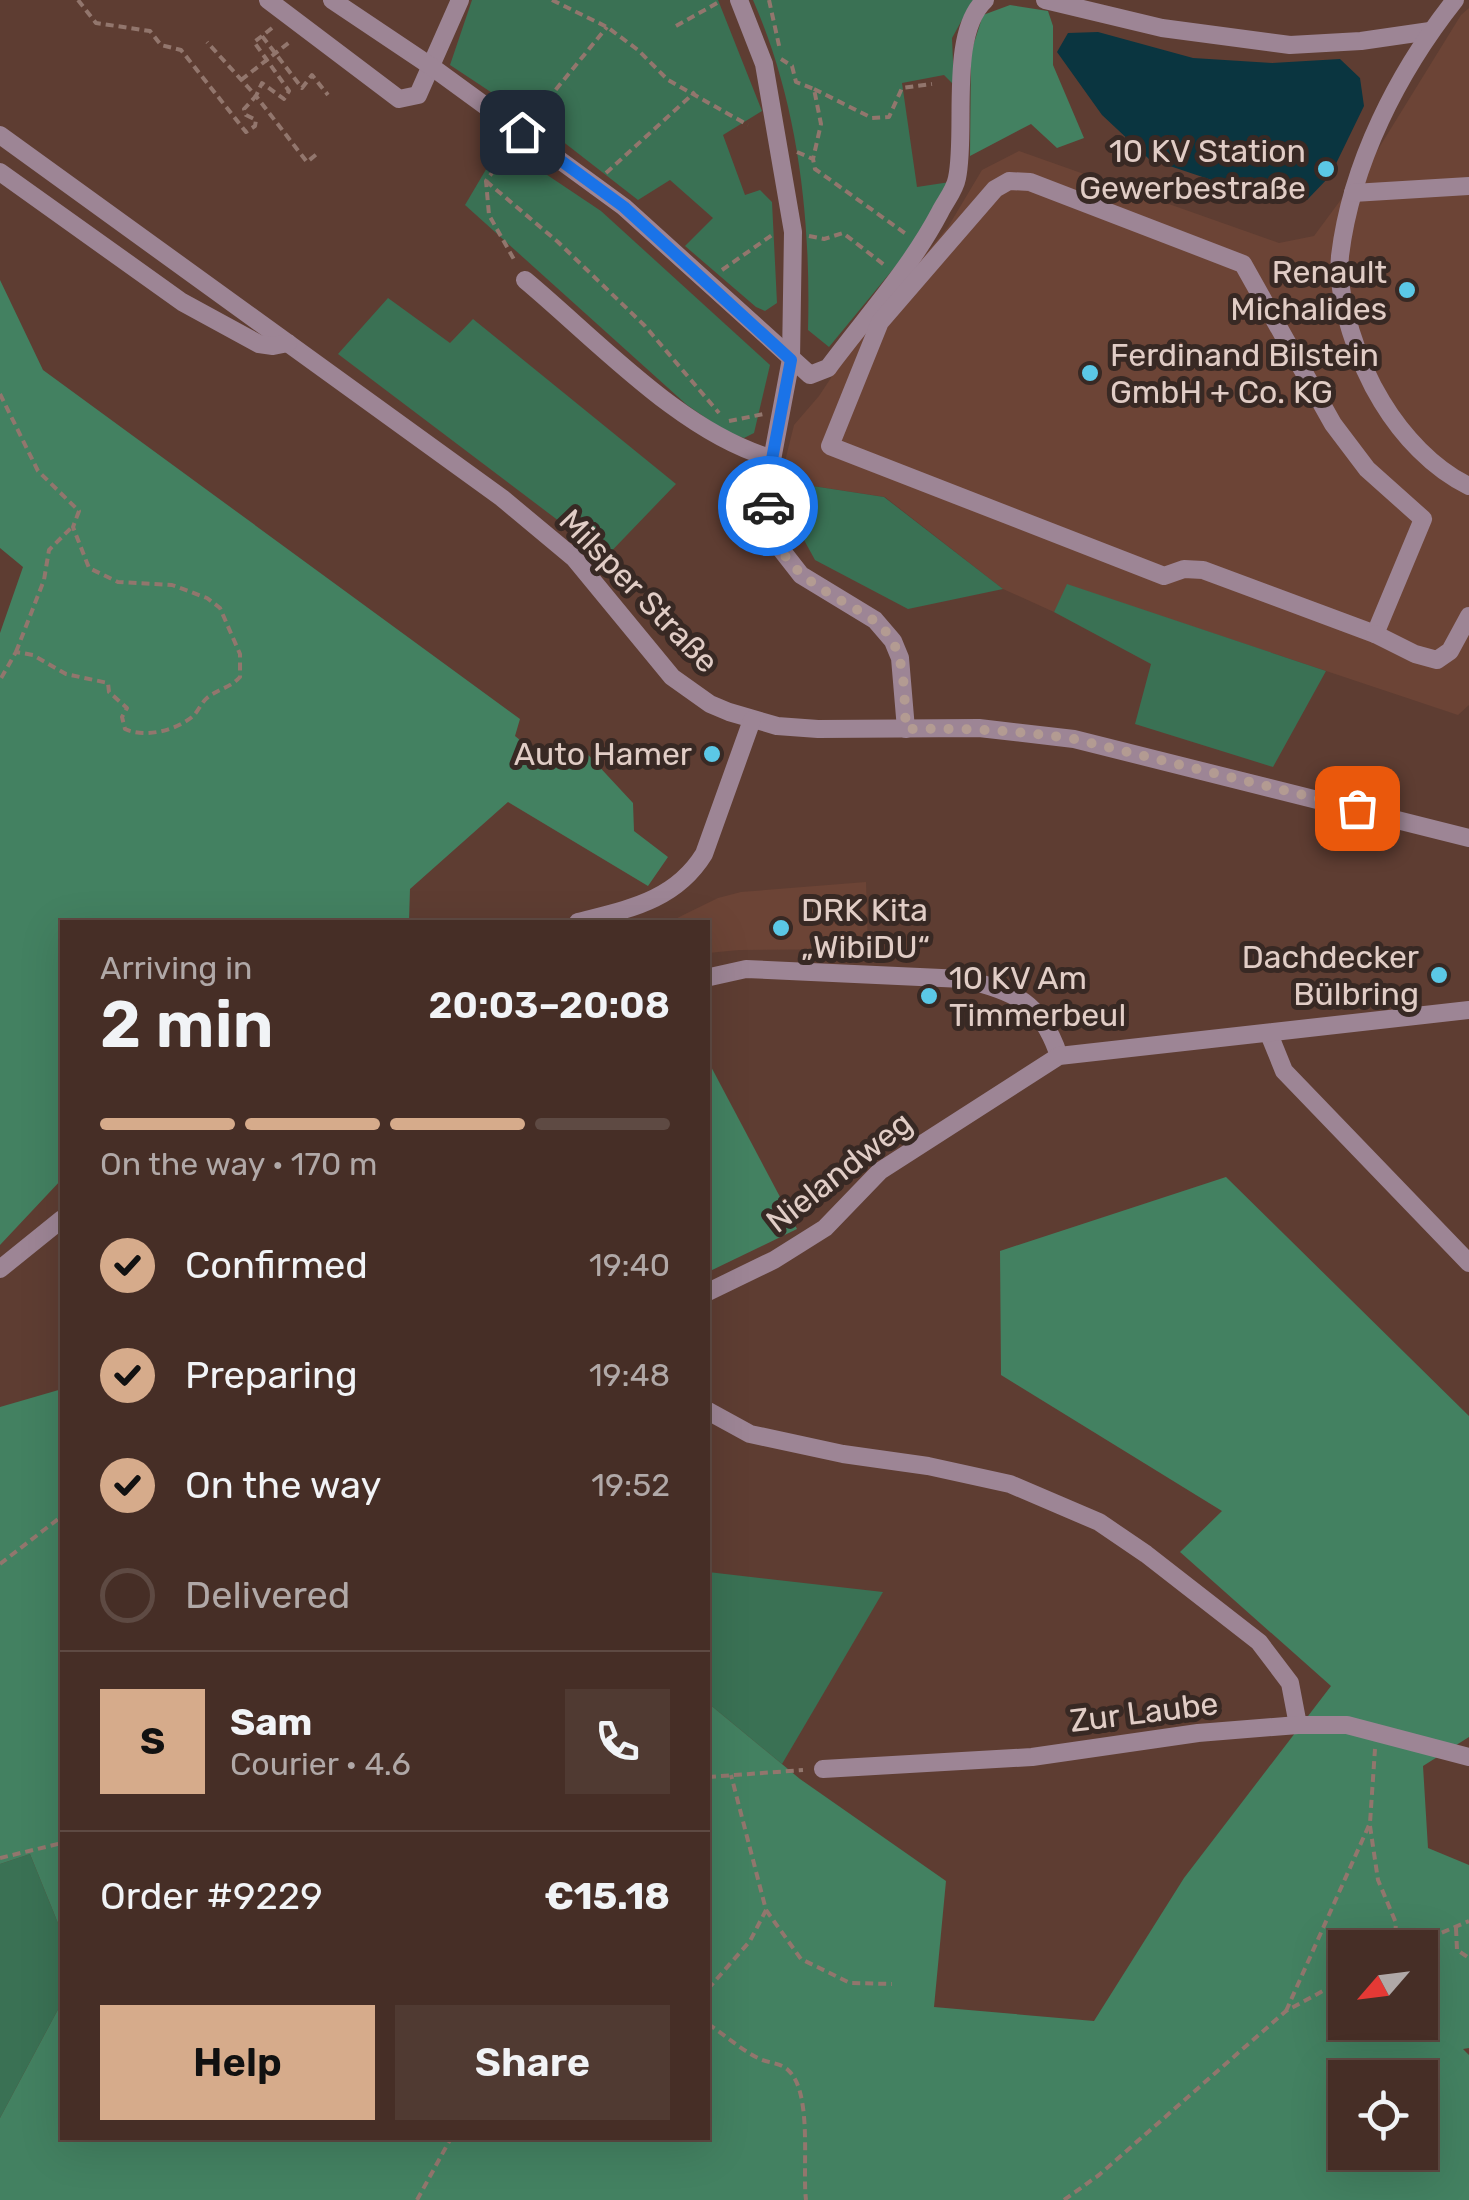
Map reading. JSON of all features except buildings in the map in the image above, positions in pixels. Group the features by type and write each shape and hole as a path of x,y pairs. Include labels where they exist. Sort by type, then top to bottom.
{"street":[{"path":"268,0 399,98 418,95 460,0"},
{"path":"332,0 432,67 624,207 810,375 828,368 923,244 957,180 968,27 972,14 985,0"},
{"path":"739,0 764,64 793,232 791,360 772,458 770,528 776,543 801,575 876,620 893,641 900,658 906,729"},
{"path":"1045,0 1162,28 1290,45 1430,32"},
{"path":"1455,0 1430,32 1369,146 1353,192 1340,260 1346,311 1371,384 1398,428 1431,460 1469,486"},
{"name":"Milsper Straße","path":"0,135 473,476 574,558 672,677 710,704 752,720 818,729 980,728 1074,739 1469,838"},
{"name":"Milsper Straße","path":"0,172 182,302 259,344 288,343"},
{"path":"1375,634 1423,519 1367,469 1334,424 1243,264 1030,182 1009,181 994,188 880,322 830,446 1164,576 1184,569 1204,570 1436,660 1450,651 1469,616"},
{"path":"1353,192 1469,186"},
{"path":"525,280 693,423 744,450 772,458"},
{"path":"850,338 871,346"},
{"path":"585,920 661,897 695,869 704,854 752,720"},
{"path":"710,977 746,969 963,978 994,986 1040,1013 1050,1028 1058,1056"},
{"name":"Nielandweg","path":"710,1291 774,1260 824,1228 880,1171 1058,1056 1469,1010"},
{"path":"1270,1034 1284,1071 1469,1263"},
{"path":"0,1270 60,1221"},
{"path":"710,1412 750,1434 1010,1484 1098,1522 1146,1554 1259,1642 1290,1683 1298,1725"},
{"name":"Zur Laube","path":"823,1769 1032,1757 1198,1733 1298,1725 1346,1725 1469,1756"}],"path":[{"path":"78,0 96,23 150,31 161,45 181,50 246,132 255,126 256,120 244,109 262,84"},
{"path":"552,0 608,28 638,50 668,80 748,125"},
{"path":"676,26 723,0"},
{"path":"769,0 781,60 792,66 796,82 872,118 889,118 902,88 932,84"},
{"path":"257,68 262,84 278,97 284,99 288,95 287,86 254,42 288,15"},
{"path":"242,80 306,29"},
{"path":"262,36 302,88 312,75 328,95"},
{"path":"207,42 256,96 307,162 318,153"},
{"path":"814,89 821,124 814,169 923,244"},
{"path":"593,185 694,92"},
{"path":"779,144 813,159"},
{"path":"486,180 558,242 645,326 726,422 781,410"},
{"path":"0,394 38,471 79,511 73,527 49,550 44,580 16,652 0,680"},
{"path":"16,652 33,656 66,674 108,683 108,692 127,708 122,717 125,729 138,735 164,730 192,717 208,698 240,677 240,654 220,608 207,598 172,585 118,582 89,568 73,527"},
{"path":"0,1564 60,1518"},
{"path":"1376,1733 1370,1824 1378,1880 1395,1930"},
{"path":"710,1776 823,1769"},
{"path":"731,1775 766,1910 801,1958 850,1983 892,1984"},
{"path":"1286,2011 1370,1824"},
{"path":"0,1858 60,1843"},
{"path":"710,1987 750,1941 766,1910"},
{"path":"1438,1935 1469,1920"},
{"path":"1456,1928 1458,1950 1469,1958"},
{"path":"1064,2200 1286,2011 1328,1988"},
{"path":"710,2025 759,2058 786,2066 794,2075 804,2138 806,2200"},
{"path":"417,2200 449,2140"}],"shaded area":[{"name":"Ferdinand Bilstein GmbH + Co. KG","path":"1469,8 1469,705 1458,715 1068,585 1054,612 1003,589 885,497 780,481 794,425 819,396 864,328 948,227 982,170 1019,151 1279,243 1314,236 1377,151"},
{"path":"866,882 868,949 710,953 710,920 673,920 718,898 741,892"}],"green space":[{"path":"472,0 718,0 762,111 723,135 745,195 760,190 772,202 777,303 765,311 756,307 685,246 713,218 670,180 638,200 548,130 450,65"},
{"path":"753,0 973,0 952,38 954,85 944,75 902,83 917,187 950,182 913,245 829,347 808,330 807,245 798,161 781,79"},
{"path":"1010,5 1048,11 1053,26 1053,65 1084,138 1057,148 1031,124 970,156 971,52 983,15"},
{"path":"501,144 601,211 770,365 754,433 744,438 725,431 687,405 465,205"},
{"path":"0,280 43,370 520,719 515,736 551,765 580,746 633,803 634,831 668,857 648,886 508,802 410,889 409,920 60,920 60,1181 0,1245 0,633 23,567 0,548"},
{"path":"388,298 450,343 473,319 676,484 601,562 588,543 338,354"},
{"path":"780,481 884,497 1003,589 908,609 815,560 781,498"},
{"path":"1067,584 1326,671 1273,767 1135,724 1151,664 1054,612"},
{"path":"710,1065 797,1229 710,1271"},
{"path":"1226,1177 1469,1416 1469,1737 1423,1766 1428,1848 1469,1865 1469,2048 1463,2049 1469,2055 1469,2200 0,2200 0,2118 60,2006 60,2140 710,2140 710,1705 800,1779 946,1881 934,2007 1094,2021 1184,1878 1331,1686 1180,1552 1222,1511 1001,1375 1000,1251"},
{"path":"60,1390 60,1928 30,1854 0,1864 0,1407"},
{"path":"710,1572 883,1592 782,1764 710,1705"},
{"path":"30,1854 60,1928 60,2006 0,2118 0,1864"}],"water":[{"path":"1098,32 1193,58 1272,63 1340,59 1360,78 1364,106 1330,176 1307,200 1271,200 1149,159 1102,115 1057,52 1068,33"}],"way so far":[{"path":"768,506 770,528 786,560 801,575 876,620 893,641 900,658 906,729 980,728 1074,739 1357,808"}],"place":[{"name":"10 KV Station Gewerbestraße","path":"1326,169"},
{"name":"Renault Michalides","path":"1407,290"},
{"name":"Ferdinand Bilstein GmbH + Co. KG","path":"1090,373"},
{"name":"Auto Hamer","path":"712,754"},
{"name":"DRK Kita „WibiDU“","path":"781,928"},
{"name":"Dachdecker Bülbring","path":"1439,975"},
{"name":"10 KV Am Timmerbeul","path":"929,996"}],"route":[{"path":"522,132 624,207 791,360 768,480 768,506"}]}
